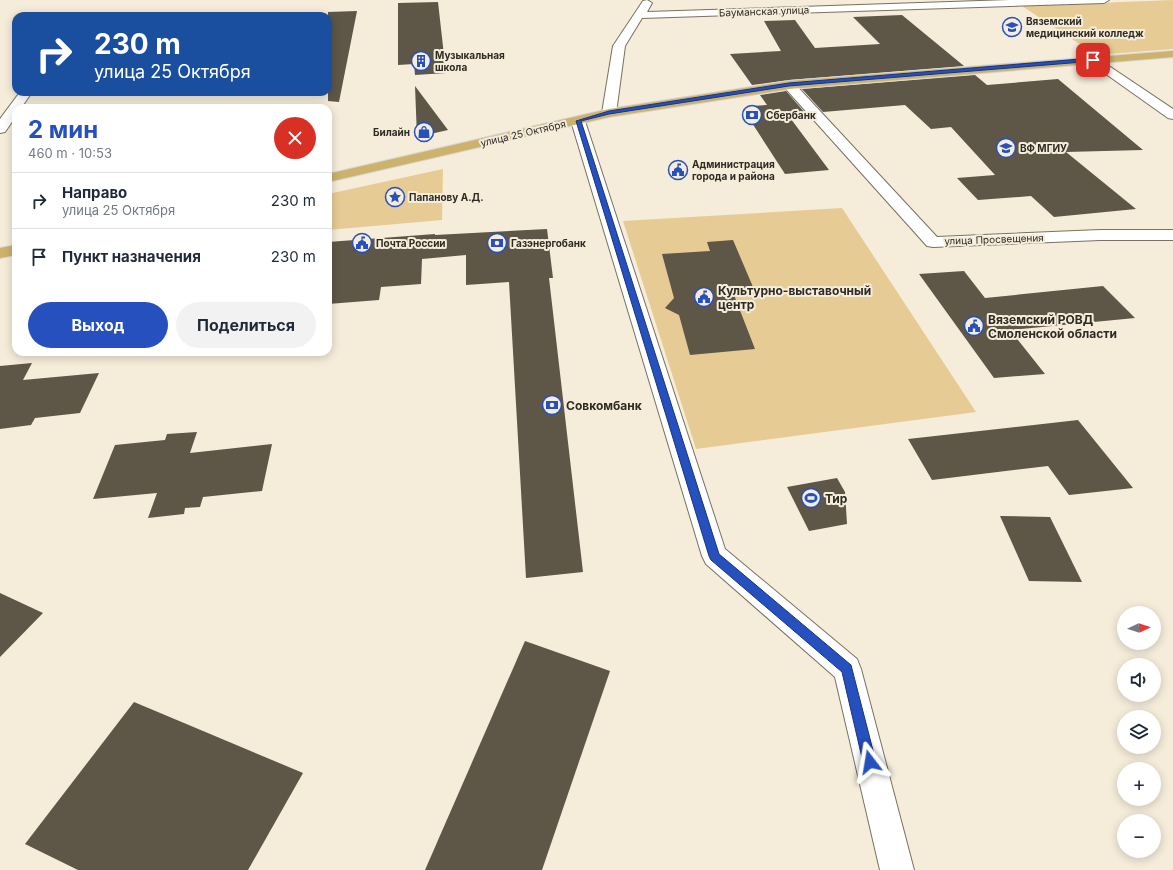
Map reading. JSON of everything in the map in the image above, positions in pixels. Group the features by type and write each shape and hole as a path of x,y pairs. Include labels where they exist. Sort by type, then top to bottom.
{"main road":[{"name":"улица 25 Октября","path":"332,177 609,113 789,85 1173,54"},
{"path":"0,253 12,251"}],"street":[{"path":"609,113 619,46 649,0"},
{"name":"Бауманская улица","path":"639,15 1104,0"},
{"path":"1093,60 1173,115"},
{"name":"улица Просвещения","path":"789,85 934,242 1100,235 1173,235"},
{"path":"0,129 12,112"},
{"path":"578,121 715,556 847,669 897,870"}],"shaded area":[{"path":"1173,0 1173,49 1096,55 1022,6"},
{"path":"443,169 442,220 332,230 332,193"},
{"path":"842,208 976,412 696,449 623,221"}],"building":[{"path":"438,2 446,73 415,75 414,64 398,65 398,3"},
{"path":"357,11 339,102 328,101 328,96 332,96 332,12 328,12"},
{"path":"902,15 964,66 789,80 752,85 730,54 781,51 764,21 795,20 815,48 880,44 853,17"},
{"path":"975,75 987,85 1058,79 1143,150 1066,152 1136,209 1054,217 1031,196 978,200 957,178 995,175 951,127 931,129 905,105 823,112 802,89"},
{"path":"415,86 448,130 417,137"},
{"path":"786,91 806,114 788,115 829,170 785,174 743,109 754,109 752,106 767,105 760,95"},
{"path":"547,229 553,278 549,278 583,572 526,578 509,282 466,285 466,255 422,259 421,284 381,287 379,300 332,304 332,242"},
{"name":"Культурно-выставочный центр","path":"733,240 756,294 734,295 755,349 690,355 679,315 665,308 674,298 662,254 710,251 707,242"},
{"path":"964,271 985,298 1103,286 1135,318 1010,330 1045,374 994,378 919,274"},
{"path":"32,363 23,380 99,373 80,413 35,418 31,425 0,429 0,366"},
{"path":"1078,420 1133,488 1069,495 1048,466 932,480 908,439"},
{"path":"197,432 190,453 272,444 262,491 203,497 200,507 185,508 184,514 148,518 157,493 93,499 115,445 165,440 167,434"},
{"path":"837,478 845,492 847,524 809,531 787,487"},
{"path":"1000,516 1050,517 1082,582 1029,581"},
{"path":"0,593 43,613 0,657"},
{"path":"525,641 610,671 542,870 425,870"},
{"path":"134,702 303,773 248,870 78,870 25,844"}],"place":[{"name":"Вяземский медицинский колледж","path":"1012,27"},
{"name":"Музыкальная школа","path":"421,61"},
{"name":"Сбербанк","path":"752,115"},
{"name":"Билайн","path":"424,132"},
{"name":"ВФ МГИУ","path":"1006,148"},
{"name":"Администрация города и района","path":"678,170"},
{"name":"Папанову А.Д.","path":"395,197"},
{"name":"Почта России","path":"362,243"},
{"name":"Газэнергобанк","path":"497,243"},
{"name":"Культурно-выставочный центр","path":"704,297"},
{"name":"Вяземский РОВД Смоленской области","path":"974,326"},
{"name":"Совкомбанк","path":"552,405"},
{"name":"Тир","path":"811,498"}],"route":[{"path":"870,762 847,669 715,556 578,121 609,113 789,85 1093,60"}]}
